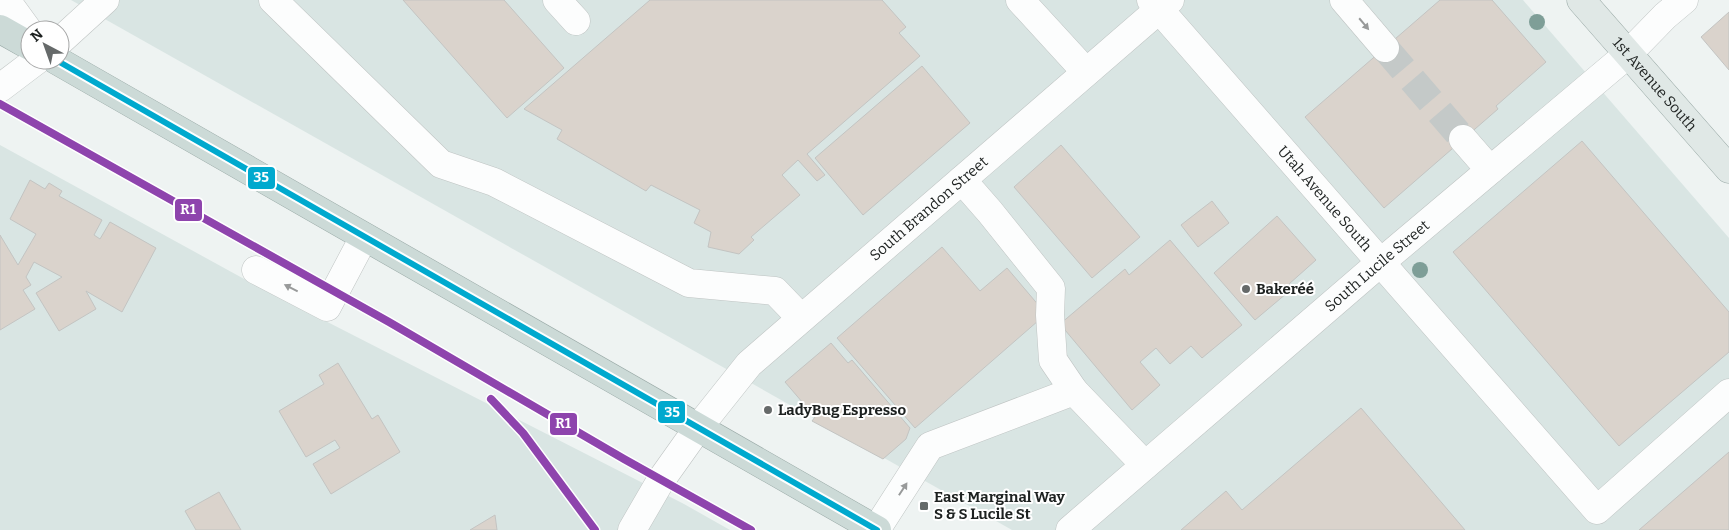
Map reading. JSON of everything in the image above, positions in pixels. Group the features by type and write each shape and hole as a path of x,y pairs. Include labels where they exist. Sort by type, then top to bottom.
{"highway":[{"path":"0,29 20,40"},
{"path":"70,68 876,530"}],"main road":[{"name":"1st Avenue South","path":"1581,0 1729,169"}],"street":[{"path":"6,0 21,20"},
{"path":"70,32 105,0"},
{"path":"273,0 441,164 494,182 689,283 775,291 801,318"},
{"path":"557,0 576,21"},
{"path":"1020,0 1086,72"},
{"path":"1344,0 1385,48"},
{"name":"South Lucile Street","path":"1070,530 1380,262 1628,54 1684,0"},
{"name":"South Brandon Street","path":"632,530 662,480 698,428 749,364 1086,72 1160,3"},
{"name":"Utah Avenue South","path":"1160,3 1380,262 1597,510 1729,393"},
{"path":"0,88 24,70"},
{"path":"1463,139 1490,170"},
{"path":"962,180 1051,288 1050,315 1053,360 1074,391 1145,465"},
{"path":"256,270 327,307 364,237"},
{"path":"876,530 930,446 1074,391"}],"shaded area":[{"path":"71,0 1523,0 1729,238 1729,530 1012,530"},
{"path":"0,145 257,286 684,504 730,530 0,530"}],"building":[{"path":"403,0 504,0 564,68 507,118"},
{"path":"650,0 882,0 906,27 899,33 920,56 807,154 825,175 817,181 798,160 782,175 800,195 751,237 754,240 739,254 708,247 711,232 694,223 700,210 651,185 646,191 557,139 562,130 524,109"},
{"path":"1440,0 1492,0 1546,62 1496,106 1498,109 1384,208 1305,117"},
{"path":"1729,12 1729,70 1701,37"},
{"path":"922,66 970,123 863,215 815,158"},
{"path":"1582,141 1729,312 1729,352 1619,446 1453,252"},
{"path":"1061,145 1140,237 1092,278 1014,187"},
{"path":"30,180 45,189 49,183 62,191 59,196 102,220 94,235 100,239 110,222 156,248 122,312 86,291 96,309 59,331 36,293 62,277 34,262 26,277 31,285 23,290 35,309 0,330 0,235 18,265 36,234 10,219"},
{"path":"1212,201 1229,223 1198,247 1181,225"},
{"path":"1277,216 1316,260 1289,284 1293,288 1255,320 1214,273"},
{"path":"1170,240 1242,325 1202,358 1191,346 1170,364 1156,348 1140,362 1160,385 1132,410 1060,324 1125,269 1129,275"},
{"path":"942,247 980,291 1007,268 1046,314 915,428 837,338"},
{"path":"831,343 848,363 852,360 910,428 906,439 883,459 812,421 815,417 785,382"},
{"path":"338,363 372,419 378,415 400,452 331,494 313,464 340,448 335,440 306,457 279,411 324,384 319,375"},
{"path":"1361,408 1465,530 1181,530 1226,491 1242,510"},
{"path":"1729,452 1729,530 1639,530"},
{"path":"219,492 241,530 196,530 185,511"},
{"path":"495,515 497,530 470,530"}],"tunnel":[{"path":"1385,48 1463,139"}],"transit line":[{"name":"35","path":"70,68 877,530"},
{"name":"R1","path":"0,104 389,322 624,459 751,530"},
{"name":"R1","path":"491,399 523,433 595,530"}],"place":[{"name":"Bakeréé","path":"1246,289"},
{"name":"LadyBug Espresso","path":"768,410"},
{"name":"East Marginal Way S & S Lucile St","path":"924,506"}]}
